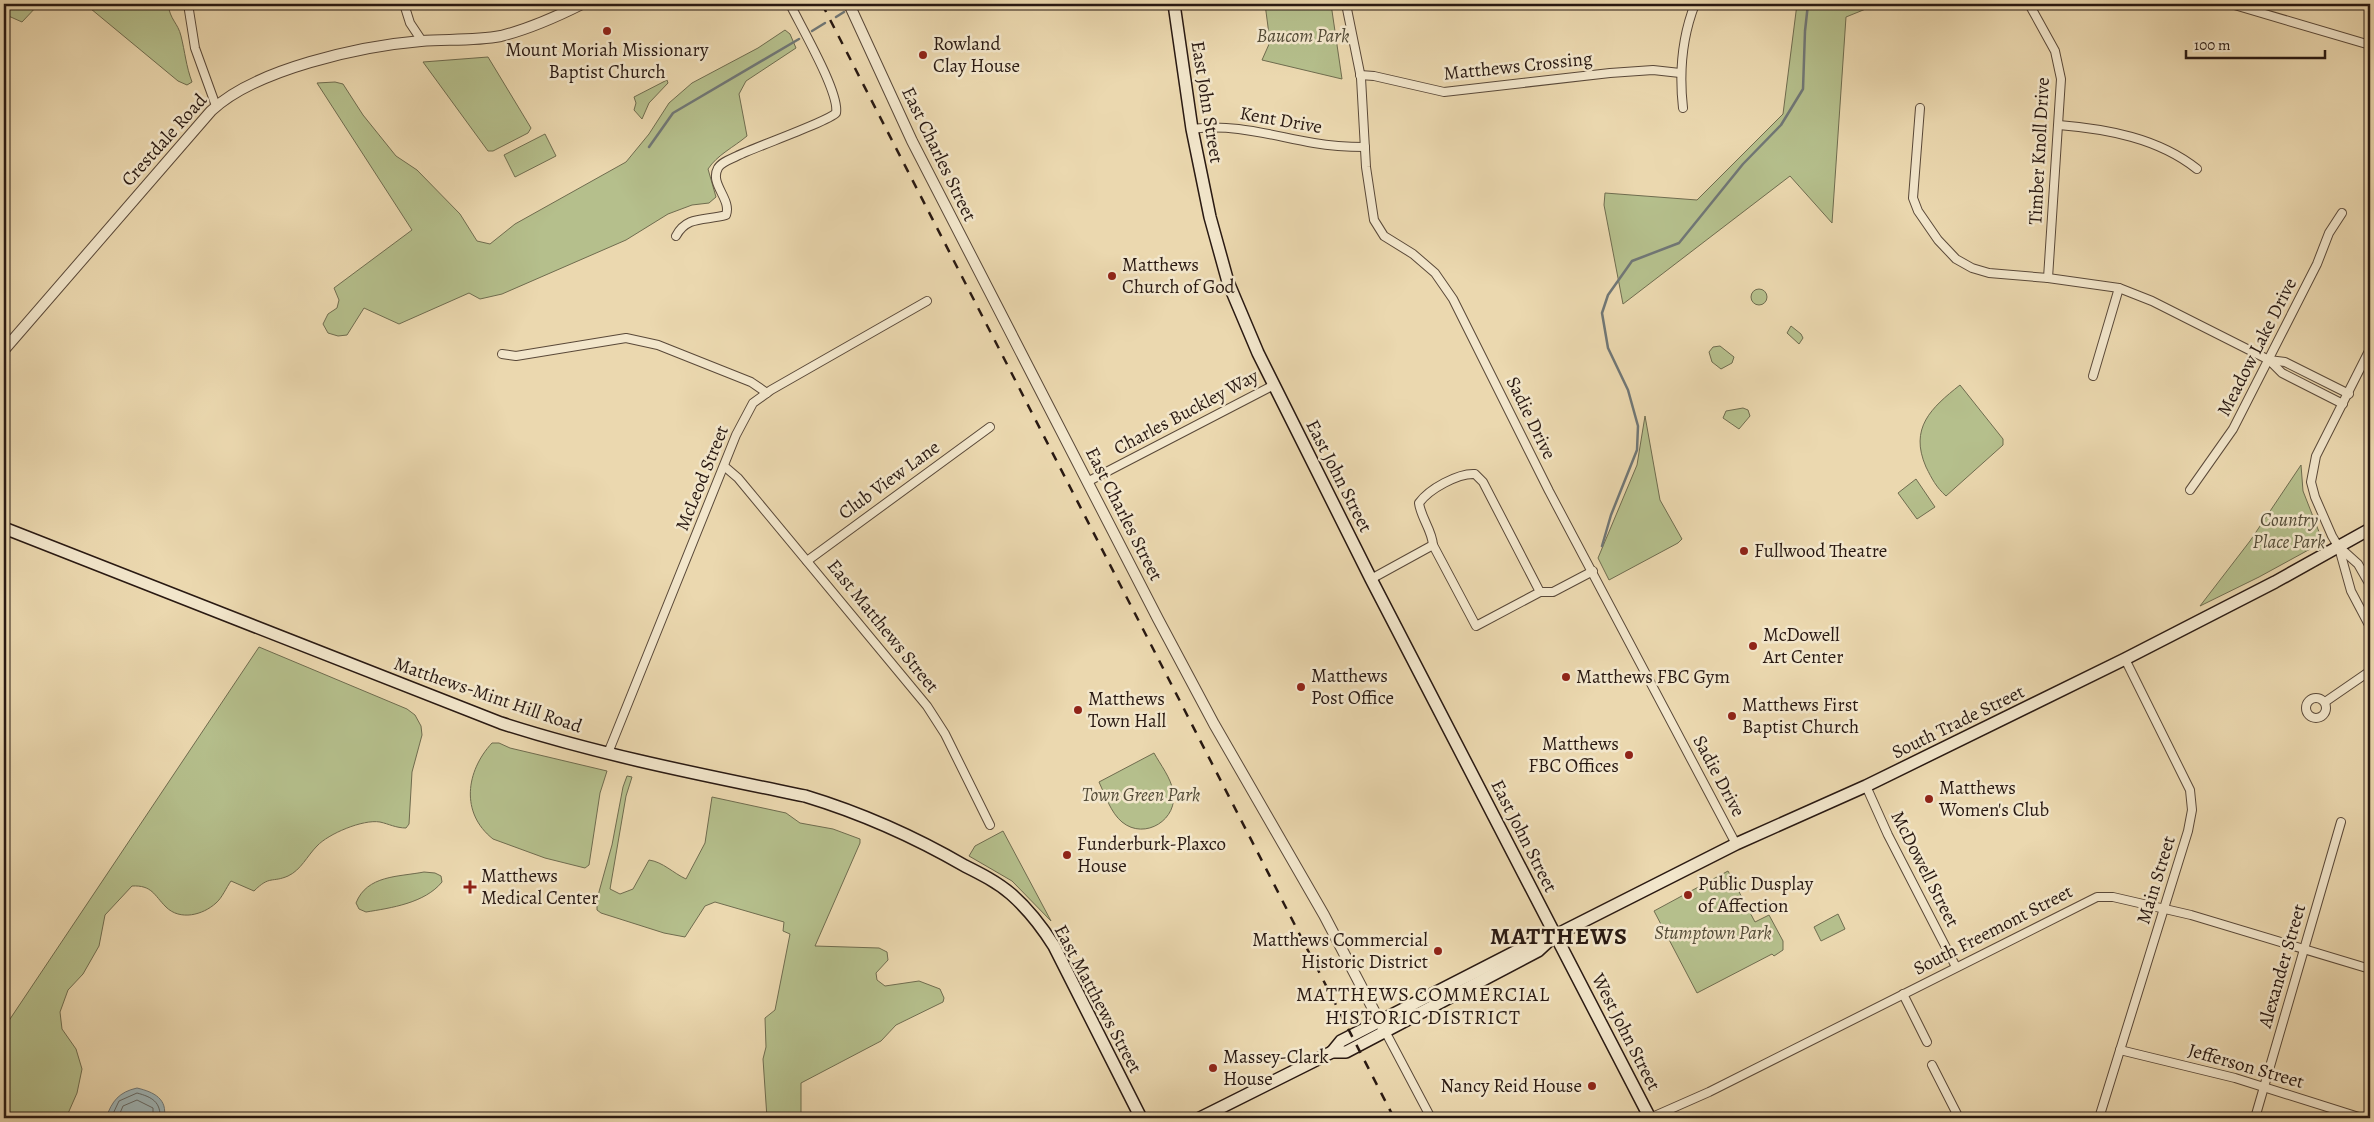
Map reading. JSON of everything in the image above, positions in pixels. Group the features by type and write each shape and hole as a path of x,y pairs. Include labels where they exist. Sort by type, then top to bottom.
{"main road":[{"name":"East John Street","path":"1174,4 1192,129 1210,217 1228,282 1274,385 1306,450 1556,935"},
{"name":"Matthews-Mint Hill Road","path":"4,528 501,722 550,739 805,796 870,818 947,856 999,885 1018,901"},
{"name":"South Trade Street","path":"1200,1118 1332,1052 1341,1041 1382,1026 1534,942 1556,935 1736,844 1866,786 2126,660 2275,582 2370,529"},
{"name":"East Matthews Street","path":"1018,901 1038,922 1054,946 1141,1118"},
{"name":"West John Street","path":"1556,935 1650,1118"}],"street":[{"path":"188,4 196,48 216,106"},
{"path":"404,4 410,23 422,41"},
{"name":"Crestdale Road","path":"4,350 216,106 260,82 315,60 367,47 500,36 542,23 582,4"},
{"path":"676,236 680,228 691,220 711,220 726,215 728,207 716,179 717,170 722,164 758,145 836,112 837,104 832,88 790,4"},
{"name":"East Charles Street","path":"849,4 912,141 1087,482 1213,722 1324,916 1382,1026"},
{"name":"Sadie Drive","path":"1346,4 1360,75 1371,211 1378,228 1384,236 1423,262 1435,273 1453,299 1549,491 1736,844"},
{"path":"1683,108 1680,73 1685,38 1695,4"},
{"name":"Timber Knoll Drive","path":"2029,4 2049,38 2058,60 2061,90 2048,278"},
{"path":"2231,4 2370,45"},
{"name":"Matthews Crossing","path":"1360,75 1374,76 1444,92 1610,72 1653,70 1680,73"},
{"path":"1920,108 1914,198 1925,223 1956,259 1972,268 1989,273 2048,278 2119,288 2152,301 2269,360 2282,373 2343,404"},
{"path":"2059,125 2108,131 2148,142 2170,150 2196,169"},
{"name":"Kent Drive","path":"1192,129 1221,126 1264,132 1315,143 1365,147"},
{"name":"Meadow Lake Drive","path":"2190,490 2233,429 2317,264 2330,233 2342,213"},
{"path":"2093,376 2119,288"},
{"name":"McLeod Street","path":"608,753 749,408 767,394 927,301"},
{"path":"502,354 516,356 626,338 666,349 751,382 767,394"},
{"path":"2370,349 2316,456 2311,482 2314,497 2338,546 2352,591 2370,627"},
{"path":"2269,360 2285,362 2348,394"},
{"name":"Charles Buckley Way","path":"1087,482 1274,385"},
{"name":"Club View Lane","path":"808,561 990,427"},
{"name":"East Matthews Street","path":"724,466 738,478 808,561 931,712 945,734 990,825"},
{"path":"1540,592 1483,482 1475,474 1466,473 1424,495 1419,503 1420,513 1432,536 1433,545 1476,626 1540,592 1553,592 1593,571"},
{"path":"1371,579 1433,545"},
{"path":"2338,546 2358,564 2370,585"},
{"name":"Main Street","path":"2099,1118 2188,831 2192,800 2185,776 2126,660"},
{"path":"2325,702 2370,671"},
{"name":"McDowell Street","path":"1866,786 1888,835 1956,967"},
{"name":"Alexander Street","path":"2254,1118 2265,1087 2341,822"},
{"name":"South Freemont Street","path":"1650,1118 1709,1092 2097,897 2113,897 2191,915 2370,969"},
{"path":"1903,994 1927,1042"},
{"path":"1382,1026 1431,1118"},
{"name":"Jefferson Street","path":"2120,1050 2265,1087 2362,1118"},
{"path":"1932,1065 1959,1118"}],"green space":[{"path":"4,4 39,4 22,22 4,14"},
{"path":"85,4 168,4 170,14 180,32 192,82 187,85 178,81"},
{"name":"Baucom Park","path":"1265,4 1331,4 1342,79 1262,60 1270,42"},
{"path":"1797,4 1878,4 1846,17 1832,223 1790,176 1623,304 1604,205 1605,193 1697,200 1783,114"},
{"path":"785,30 790,34 796,48 746,81 739,94 747,136 721,155 708,169 716,197 709,203 692,205 668,214 626,240 502,294 480,299 469,293 399,324 364,308 347,335 338,336 328,333 323,324 328,314 337,308 339,300 334,288 412,230 317,83 335,82 343,84 363,115 396,156 417,170 460,214 477,241 490,244 515,224 626,162 649,134 669,103 692,83 758,48"},
{"path":"488,57 531,128 528,133 493,151 488,151 423,62"},
{"path":"667,80 668,83 649,103 642,119 634,110 636,103 634,97"},
{"path":"545,134 556,156 515,177 504,155"},
{"path":"1759,289 1765,291 1767,297 1765,303 1759,305 1753,303 1751,297 1753,291"},
{"path":"1791,326 1803,338 1799,344 1787,333"},
{"path":"1720,346 1734,357 1732,363 1721,369 1712,362 1709,352 1713,347"},
{"path":"1960,385 2003,439 2003,445 1946,496 1934,483 1926,467 1921,453 1920,441 1926,420 1932,411"},
{"path":"1743,408 1748,410 1750,416 1739,429 1723,418 1726,411"},
{"path":"1645,416 1660,500 1682,539 1678,543 1609,580 1598,558 1637,465"},
{"name":"Country Place Park","path":"2301,465 2303,491 2323,542 2259,577 2200,606 2250,541"},
{"path":"1916,479 1935,507 1917,519 1898,493"},
{"path":"259,647 407,709 415,715 421,726 422,735 412,772 409,824 406,828 402,828 373,822 346,828 322,841 300,867 288,876 268,881 254,891 231,881 216,903 205,911 191,915 178,914 166,907 148,889 132,886 105,915 99,946 83,974 68,990 60,1012 62,1029 76,1049 82,1069 77,1093 66,1118 4,1118 4,1028"},
{"path":"492,743 499,743 510,748 607,771 600,793 589,865 585,868 545,858 493,839 482,829 471,805 470,792 477,766 483,754"},
{"name":"Town Green Park","path":"1154,753 1172,786 1173,801 1171,810 1166,818 1150,828 1131,827 1122,822 1115,814 1099,782"},
{"path":"627,776 632,777 626,796 610,889 620,894 633,889 649,860 663,865 686,879 705,843 712,797 786,813 800,823 833,829 860,839 860,843 815,946 879,948 887,952 888,960 876,973 877,980 885,986 919,981 940,989 944,998 943,1002 896,1025 881,1041 801,1083 801,1118 767,1118 763,1059 766,1047 765,1018 775,1010 790,934 783,931 784,922 715,902 705,906 685,937 664,933 601,913 597,910 597,899 612,845 623,787"},
{"path":"1003,831 1051,921 1012,881 969,856 975,846"},
{"name":"Stumptown Park","path":"1728,871 1755,922 1769,915 1783,941 1783,950 1697,993 1654,911"},
{"path":"424,872 435,873 441,876 442,882 426,895 417,900 386,909 366,912 359,909 356,903 361,894 375,882"},
{"path":"1838,914 1845,929 1821,941 1814,927"}],"water":[{"path":"137,1088 154,1094 162,1101 165,1111 164,1118 106,1118 117,1098 125,1092"}],"waterway":[{"path":"1602,546 1611,515 1637,450 1638,426 1628,390 1608,348 1602,313 1608,295 1632,261 1679,243 1743,164 1781,125 1803,89 1808,4"},
{"path":"836,17 844,12"},
{"path":"812,31 825,23"},
{"path":"649,147 673,113 799,39"}],"railway":[{"path":"822,4 1394,1118"}],"place":[{"name":"Mount Moriah Missionary Baptist Church","path":"607,31"},
{"name":"Rowland Clay House","path":"923,55"},
{"name":"Matthews Church of God","path":"1112,276"},
{"name":"Fullwood Theatre","path":"1744,551"},
{"name":"McDowell Art Center","path":"1753,646"},
{"name":"Matthews FBC Gym","path":"1566,677"},
{"name":"Matthews Post Office","path":"1301,687"},
{"name":"Matthews Town Hall","path":"1078,710"},
{"name":"Matthews First Baptist Church","path":"1732,716"},
{"name":"Matthews FBC Offices","path":"1629,755"},
{"name":"Matthews Women's Club","path":"1929,799"},
{"name":"Funderburk-Plaxco House","path":"1067,855"},
{"name":"Matthews Medical Center","path":"470,887"},
{"name":"Public Dusplay of Affection","path":"1688,895"},
{"name":"Matthews Commercial Historic District","path":"1438,951"},
{"name":"Massey-Clark House","path":"1213,1068"},
{"name":"Nancy Reid House","path":"1592,1086"}],"district":[{"name":"MATTHEWS","path":"1559,936"},
{"name":"MATTHEWS COMMERCIAL HISTORIC DISTRICT","path":"1423,1006"}]}
